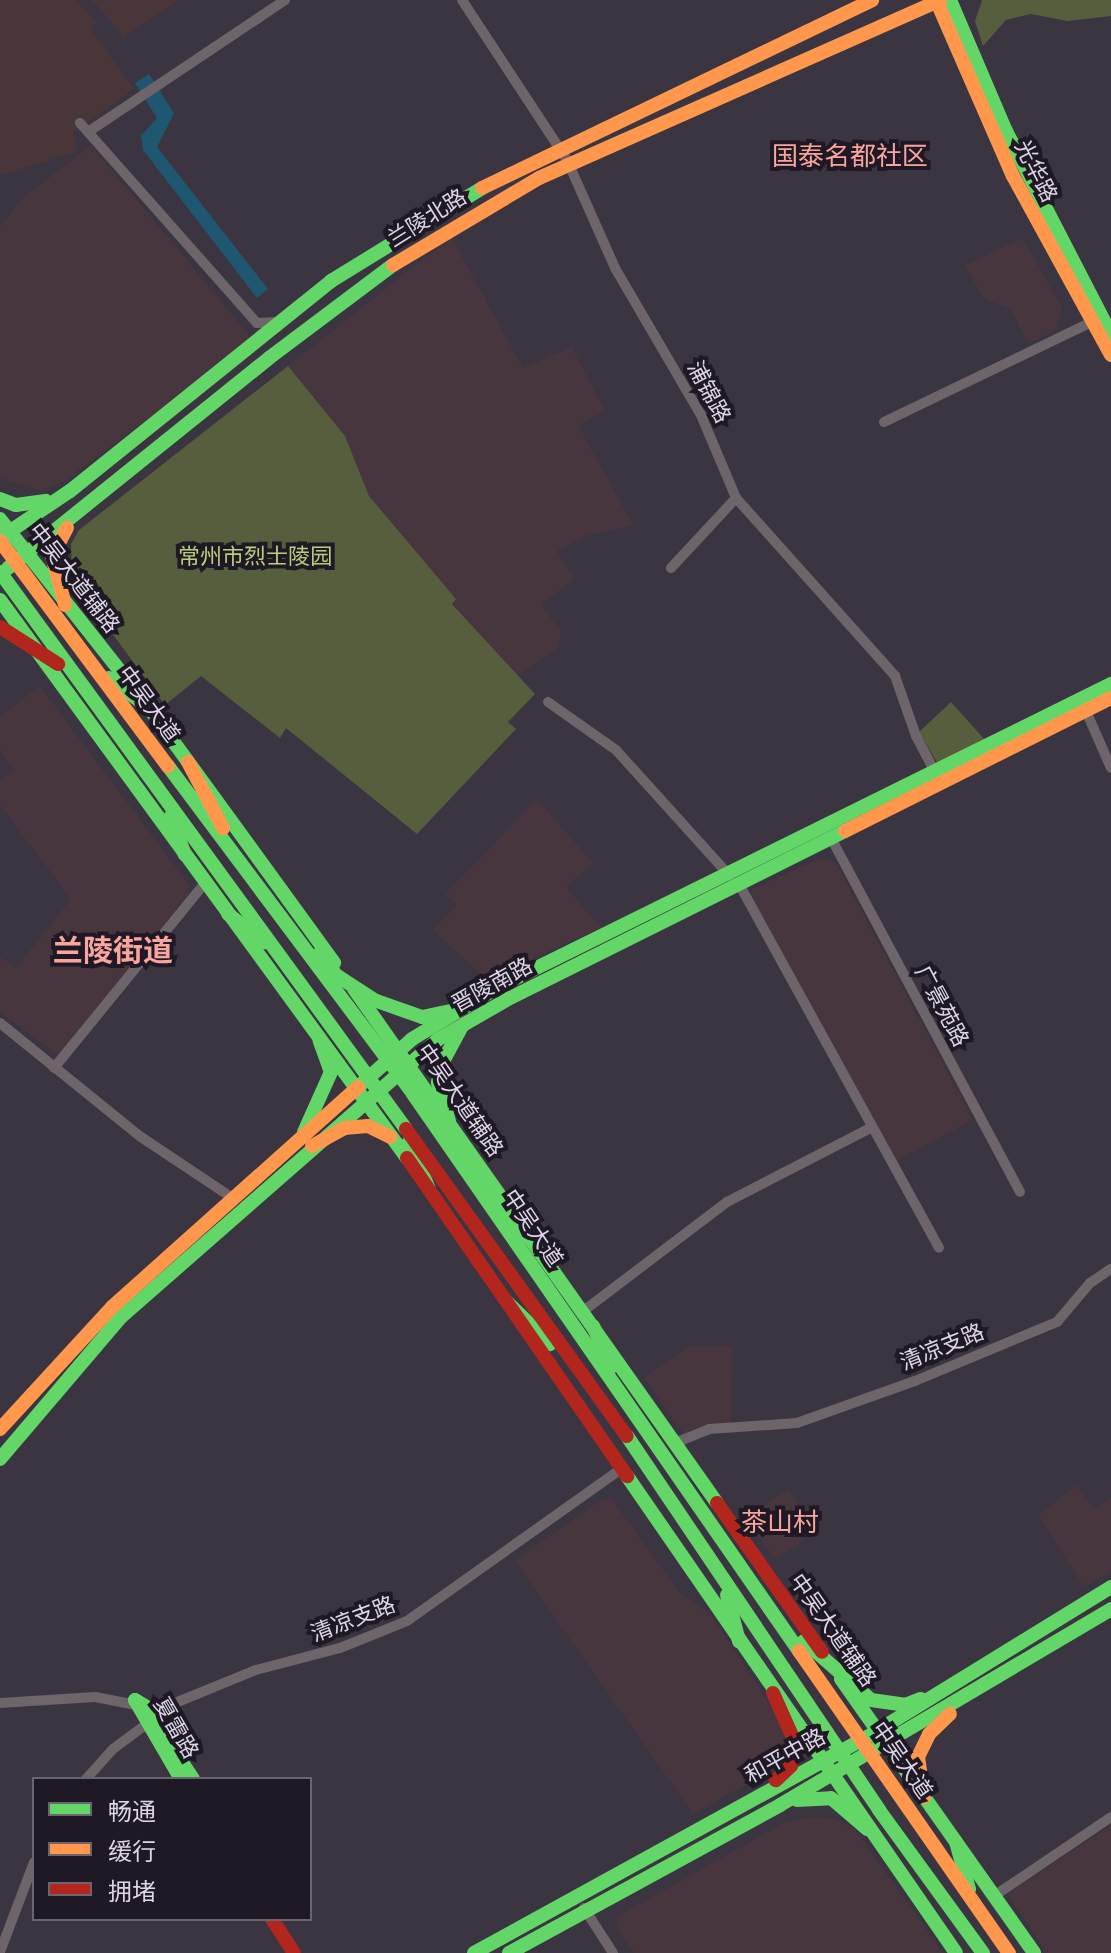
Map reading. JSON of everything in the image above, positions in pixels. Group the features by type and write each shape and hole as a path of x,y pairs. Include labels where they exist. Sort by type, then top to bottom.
{"main road":[{"name":"兰陵北路","path":"0,573 86,508 162,442 398,262 566,158 872,0"},
{"name":"兰陵北路","path":"2,532 70,491 331,281 452,205 528,163 566,158 941,0"},
{"name":"光华路","path":"941,0 1013,176 1097,319 1111,355"},
{"name":"光华路","path":"1097,319 1111,334"},
{"path":"0,499 33,505 70,491"},
{"path":"65,605 52,556 58,539 86,508"},
{"name":"中吴大道","path":"2,532 46,602 362,1029 392,1054 488,1200 524,1241 632,1412 1009,1952"},
{"name":"中吴大道辅路","path":"21,558 65,605 149,708 353,989 392,1054"},
{"name":"中吴大道","path":"0,573 593,1386 879,1810 983,1953"},
{"path":"31,614 35,596 46,602"},
{"path":"0,600 429,1189 773,1693 956,1953"},
{"path":"0,627 31,642 93,700"},
{"path":"92,665 149,708"},
{"name":"晋陵南路","path":"0,1429 112,1307 231,1197 364,1101 401,1068 462,1026 734,879 831,838 1111,684"},
{"name":"晋陵南路","path":"0,1459 58,1385 121,1317 308,1139 354,1087 392,1054 456,1010 1111,698"},
{"path":"188,762 194,781 221,821 233,855"},
{"path":"145,770 174,819 185,855"},
{"path":"235,894 282,938 360,1040 362,1029"},
{"path":"228,914 264,943 292,980 305,988"},
{"path":"291,933 313,947 353,989 422,1017 456,1010"},
{"path":"449,1121 438,1083 440,1067 462,1026"},
{"path":"308,1139 331,1072 320,1041"},
{"name":"中吴大道辅路","path":"401,1068 449,1121 524,1241 593,1326 1034,1953"},
{"path":"399,1119 429,1189"},
{"path":"414,1140 410,1123 415,1120 426,1128 481,1209 524,1241"},
{"path":"308,1139 344,1128 368,1126 391,1137"},
{"path":"508,1303 538,1329 569,1369 593,1386"},
{"path":"593,1326 632,1412"},
{"path":"571,1356 603,1389 655,1462 658,1449"},
{"path":"679,1515 675,1502 679,1500 776,1617"},
{"path":"708,1557 818,1700 823,1697 820,1680"},
{"path":"750,1581 785,1614 813,1654 832,1666 871,1700 905,1705 945,1691"},
{"path":"724,1582 739,1641"},
{"name":"和平中路","path":"474,1953 877,1731 1111,1587"},
{"name":"和平中路","path":"509,1953 831,1776 1111,1609"},
{"path":"744,1803 791,1766 794,1740 773,1693"},
{"path":"924,1797 918,1757 923,1746 970,1695"},
{"name":"夏雷路","path":"136,1705 135,1700 180,1777"},
{"name":"夏雷路","path":"148,1720 191,1777"},
{"path":"879,1810 877,1794 881,1791 984,1934 1009,1952"},
{"path":"780,1805 814,1796 831,1798 847,1807 867,1829"},
{"path":"849,1802 902,1841"},
{"path":"956,1842 971,1899"},
{"path":"273,1921 294,1953"},
{"path":"284,1921 305,1953"}],"street":[{"path":"257,323 84,127 285,0"},
{"name":"浦锦路","path":"462,0 566,158 615,268 701,415 736,498 895,676 938,779"},
{"path":"884,422 1097,319"},
{"path":"257,323 283,320"},
{"path":"252,344 257,323"},
{"path":"671,568 736,498"},
{"path":"548,702 616,750 734,879 939,1248"},
{"path":"1086,711 1111,768"},
{"name":"广景苑路","path":"831,838 1020,1192"},
{"path":"54,1068 205,883"},
{"path":"0,1023 141,1137 231,1197"},
{"path":"582,1312 727,1202 872,1127"},
{"name":"清凉支路","path":"675,1443 709,1429 797,1423 915,1381 1057,1322 1090,1283 1111,1269"},
{"name":"清凉支路","path":"88,1777 148,1720 212,1686 340,1648 407,1621 622,1468"},
{"path":"0,1703 95,1697 136,1705"},
{"path":"994,1896 1111,1817"},
{"path":"0,1952 32,1867"},
{"path":"576,1897 613,1953"}],"shaded area":[{"path":"0,0 74,0 97,22 90,28 134,89 73,133 77,152 0,175"},
{"path":"92,0 179,0 124,37"},
{"path":"91,145 249,335 247,345 63,482 39,491 0,478 0,226 22,199"},
{"path":"451,237 523,368 572,347 605,411 578,425 634,526 588,535 557,551 575,579 541,604 561,632 558,648 518,676 452,603 456,599 369,496 345,436 288,366"},
{"path":"1023,238 1062,308 1057,330 1029,343 1010,309 983,298 965,265"},
{"path":"40,686 189,885 189,894 60,1056 0,1013 0,957 16,968 71,899 0,805 0,781 15,771 0,750 0,716"},
{"path":"537,799 593,863 566,887 601,928 486,979 433,930 457,905 445,894"},
{"path":"822,858 836,863 973,1120 895,1161 750,897 752,889"},
{"path":"692,1345 732,1346 731,1425 684,1434 644,1377"},
{"path":"1078,1485 1094,1510 1111,1498 1111,1572 1084,1587 1038,1515"},
{"path":"789,1489 810,1526 800,1545 774,1558 743,1516"},
{"path":"611,1498 680,1593 711,1615 785,1727 786,1744 776,1768 693,1814 515,1561 598,1502"},
{"path":"811,1817 835,1819 854,1828 943,1953 634,1953 616,1925 620,1915 784,1823"},
{"path":"1111,1825 1111,1953 1047,1953 1007,1894"}],"green space":[{"path":"982,0 1111,0 1111,16 1068,21 1031,14 1006,20 983,46 975,21"},
{"name":"常州市烈士陵园","path":"288,366 345,436 369,496 456,599 452,604 535,694 508,722 516,729 417,834 286,728 280,738 201,676 165,705 72,579 71,544 79,530"},
{"path":"951,702 986,741 938,764 919,732"}],"water":[{"path":"149,74 174,113 157,147 268,289 257,298 143,150 141,136 157,118 135,83"}],"traffic: fast":[{"path":"950,0 1006,131 1111,334"},
{"path":"0,538 70,491 331,281 482,188"},
{"path":"8,568 269,358 393,265"},
{"path":"0,499 16,505 46,501"},
{"path":"0,519 149,708 334,963"},
{"path":"0,572 406,1129"},
{"path":"0,600 407,1158"},
{"path":"109,678 149,708"},
{"path":"358,1087 412,1039 500,986 1111,684"},
{"path":"168,766 413,1094 799,1651"},
{"path":"171,816 185,855"},
{"path":"0,1459 121,1317 437,1040 508,999 845,831"},
{"path":"228,914 264,942"},
{"path":"319,954 336,975 374,1000 422,1017 456,1010"},
{"path":"354,989 717,1503"},
{"path":"449,1121 438,1083 440,1067 462,1026"},
{"path":"304,1132 331,1072 320,1041"},
{"path":"409,1142 429,1189"},
{"path":"505,1215 530,1238"},
{"path":"508,1303 550,1344"},
{"path":"593,1326 611,1367"},
{"path":"627,1436 879,1810 983,1953"},
{"path":"627,1476 956,1953"},
{"path":"474,1953 877,1731 1111,1587"},
{"path":"727,1595 739,1641"},
{"path":"509,1953 780,1805 1111,1609"},
{"path":"804,1641 871,1700 905,1705 921,1699"},
{"path":"841,1679 1034,1953"},
{"path":"135,1700 145,1706 192,1777"},
{"path":"135,1700 180,1777"},
{"path":"797,1800 831,1798 867,1829"},
{"path":"956,1842 969,1889"}],"traffic: slow":[{"path":"482,188 872,0"},
{"path":"936,0 1013,176 1111,355"},
{"path":"393,265 539,178 940,0"},
{"path":"65,605 52,556 67,528"},
{"path":"0,541 168,766"},
{"path":"845,831 1111,698"},
{"path":"188,762 223,828"},
{"path":"0,1429 112,1307 358,1087"},
{"path":"312,1146 344,1128 368,1126 391,1137"},
{"path":"799,1651 1009,1953"},
{"path":"924,1797 918,1757 929,1734 950,1714"}],"traffic: jam":[{"path":"0,627 58,664"},
{"path":"406,1129 627,1436"},
{"path":"407,1158 627,1476"},
{"path":"717,1503 822,1652"},
{"path":"773,1693 794,1740 791,1766 776,1780"},
{"path":"273,1921 294,1953"}],"district":[{"name":"国泰名都社区","path":"850,156"},
{"name":"兰陵街道","path":"113,950"},
{"name":"茶山村","path":"780,1522"}]}
